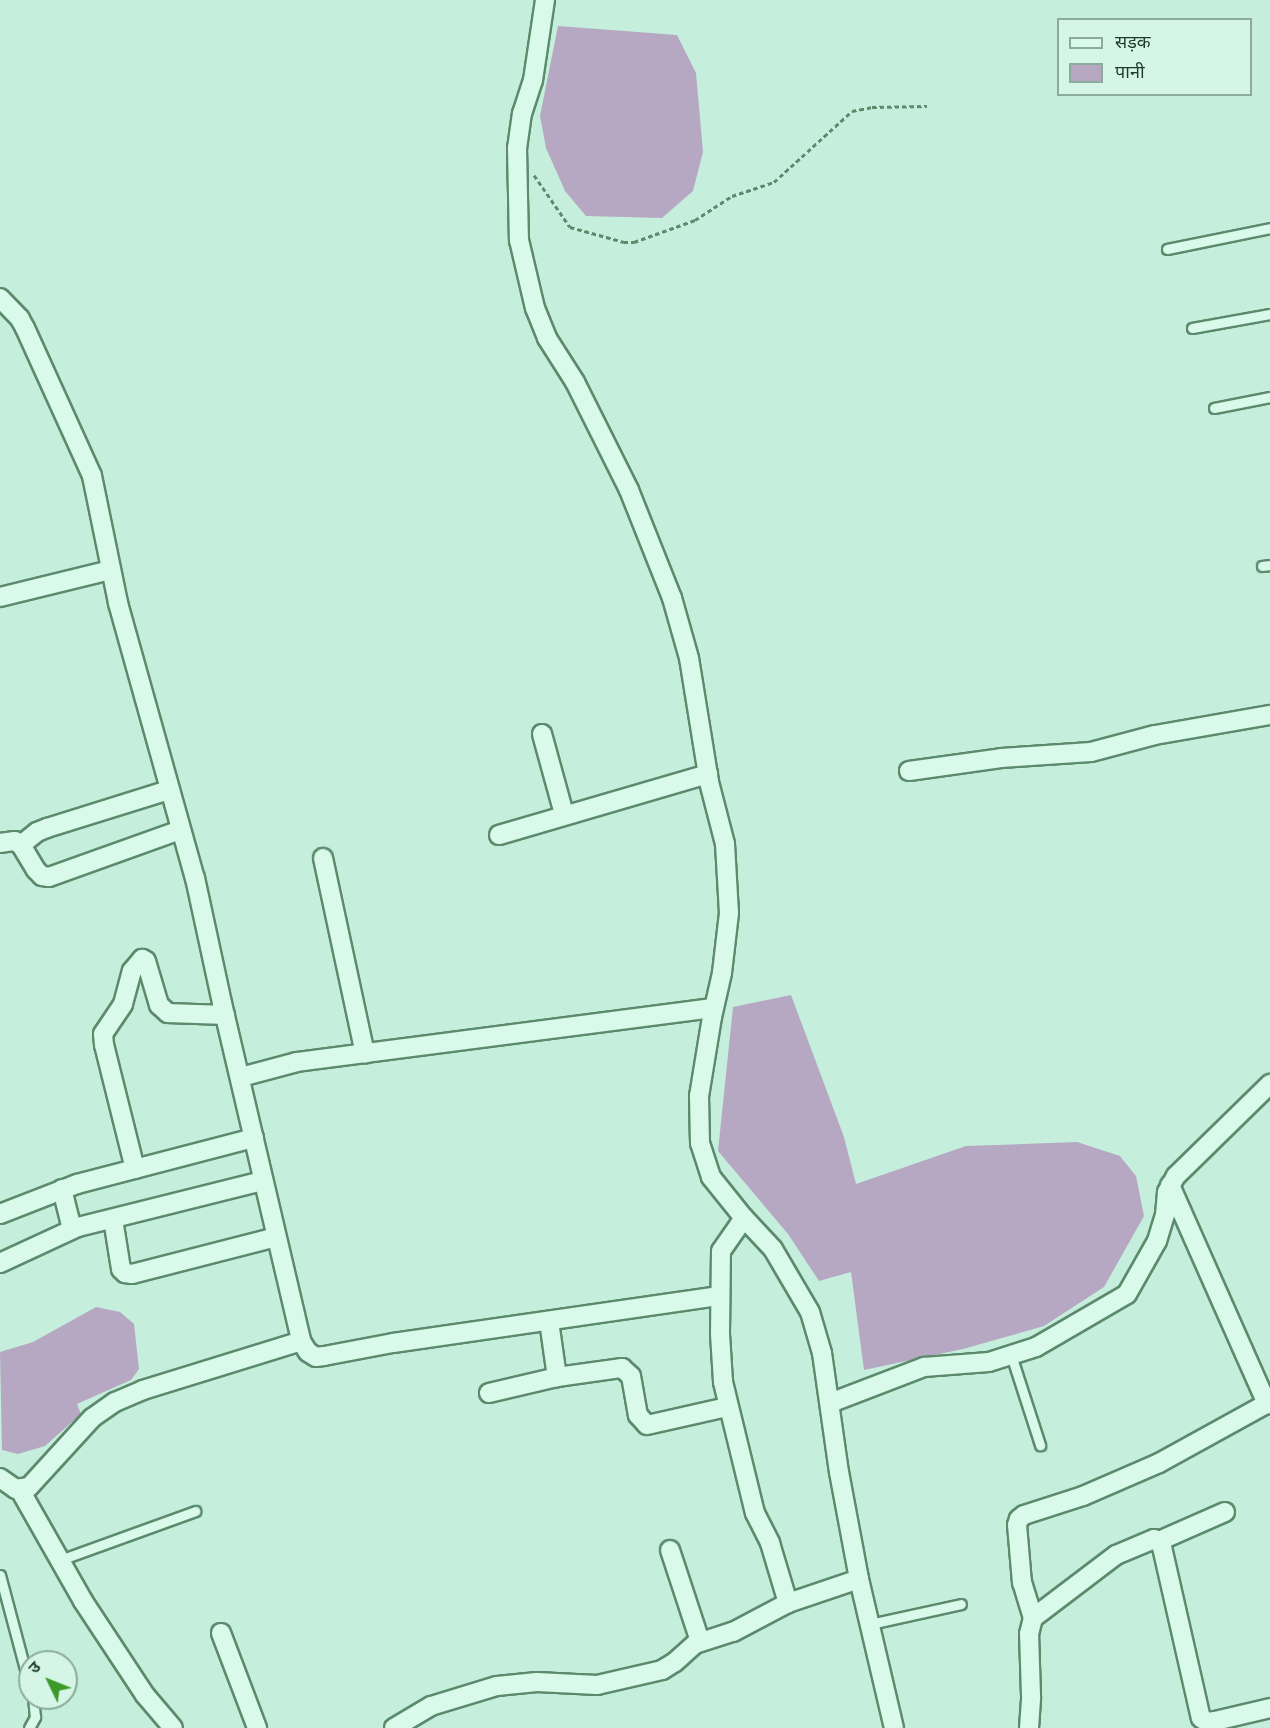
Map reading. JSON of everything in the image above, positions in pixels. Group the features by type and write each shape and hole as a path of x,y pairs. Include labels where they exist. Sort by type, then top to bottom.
{"street":[{"path":"545,0 533,80 522,112 517,148 519,240 536,308 548,338 575,382 628,490 672,598 689,658 708,774 724,844 729,913 722,973 699,1096 700,1143 711,1177 773,1249 805,1300 822,1353 859,1579 894,1728"},
{"path":"0,298 20,319 25,328 92,476 111,570 169,790 195,878 301,1341 308,1352 316,1357 720,1296"},
{"path":"0,597 111,570"},
{"path":"909,771 1001,758 1091,752 1155,735 1270,715"},
{"path":"542,734 564,814"},
{"path":"499,835 564,814 708,774"},
{"path":"21,845 37,832 169,790"},
{"path":"0,843 15,841 21,845 36,870 42,876 49,877 180,830"},
{"path":"323,858 365,1054"},
{"path":"135,1169 104,1045 104,1034 123,1004 132,971 142,959 146,961 159,1005 168,1013 225,1015"},
{"path":"241,1077 297,1062 714,1008"},
{"path":"830,1403 924,1367 975,1365 1047,1342 1128,1294 1157,1241 1165,1215 1170,1185 1270,1084"},
{"path":"0,1214 62,1189 254,1138"},
{"path":"0,1263 72,1229 263,1181"},
{"path":"1029,1728 1031,1696 1029,1634 1033,1618 1022,1582 1018,1519 1077,1498 1160,1463 1269,1403 1170,1185"},
{"path":"62,1189 72,1229"},
{"path":"744,1218 721,1251 720,1334 727,1407 749,1481 755,1513 770,1544 788,1603"},
{"path":"113,1219 122,1269 125,1273 132,1274 276,1237"},
{"path":"549,1321 557,1377"},
{"path":"0,1478 12,1488 20,1490 29,1487 92,1418 115,1402 143,1390 301,1341"},
{"path":"489,1393 557,1377 622,1368 631,1376 638,1415 647,1425 727,1407"},
{"path":"20,1490 83,1601 145,1695 173,1728"},
{"path":"1033,1618 1127,1548 1147,1540 1159,1541 1225,1512"},
{"path":"1159,1541 1201,1718 1207,1722 1215,1721 1270,1708"},
{"path":"670,1550 700,1641"},
{"path":"394,1728 431,1706 497,1686 537,1682 597,1685 662,1670 700,1641 733,1632 788,1603 859,1579"},
{"path":"221,1633 257,1728"}],"lane":[{"path":"1167,249 1270,228"},
{"path":"1191,328 1270,314"},
{"path":"1214,408 1270,397"},
{"path":"1011,1355 1040,1445"},
{"path":"60,1560 195,1511"},
{"path":"0,1575 20,1650"},
{"path":"870,1624 962,1604"},
{"path":"29,1728 35,1717 34,1710"}],"path":[{"path":"517,148 570,227 624,242 634,242 695,220 732,196 774,182 852,111 872,107 927,106"}],"water":[{"path":"558,26 677,35 696,73 703,152 693,191 662,218 586,216 565,191 546,148 540,116"},
{"path":"791,995 844,1137 856,1184 966,1146 1077,1142 1120,1156 1136,1176 1144,1216 1104,1287 1044,1326 963,1349 864,1370 851,1272 819,1281 788,1234 718,1151 733,1007"},
{"path":"96,1307 120,1312 134,1324 139,1369 131,1380 77,1404 81,1414 45,1446 18,1454 2,1450 0,1352 33,1342"}]}
